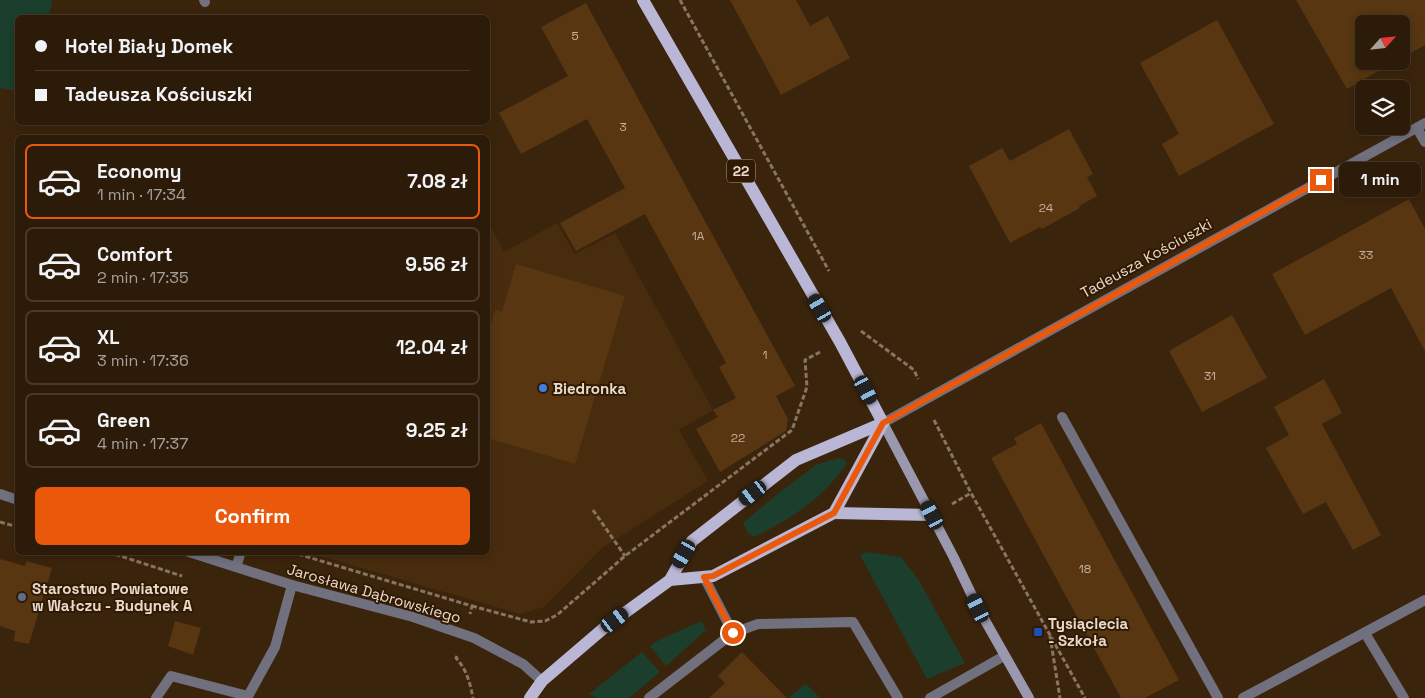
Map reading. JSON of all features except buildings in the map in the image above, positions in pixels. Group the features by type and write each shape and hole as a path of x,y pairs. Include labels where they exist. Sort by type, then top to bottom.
{"main road":[{"name":"22","path":"643,0 835,333 883,423"},
{"path":"834,513 883,423"},
{"name":"Tadeusza Kościuszki","path":"530,698 542,682 604,628 670,580 692,542 796,460 883,423"},
{"path":"670,580 713,576 834,513 932,515"}],"street":[{"name":"Tadeusza Kościuszki","path":"883,423 1421,125"},
{"path":"1421,125 1425,142"},
{"path":"1062,417 1218,698"},
{"path":"883,423 932,515 978,608 1029,698"},
{"path":"0,494 15,499"},
{"name":"Jarosława Dąbrowskiego","path":"197,555 292,585 413,617 474,638 523,664 542,682"},
{"path":"236,568 240,555"},
{"path":"704,577 733,633"},
{"path":"156,698 171,676 247,697 275,647 292,585"},
{"path":"1243,698 1425,600"},
{"path":"649,698 733,633 758,624 853,622 898,698"},
{"path":"1365,633 1404,698"},
{"path":"930,698 1004,656"}],"path":[{"path":"680,0 833,278"},
{"path":"971,493 1085,698"},
{"path":"593,510 625,556"},
{"path":"0,522 15,526"},
{"path":"301,555 420,591"},
{"path":"1050,633 1060,698"}],"shaded area":[{"path":"557,223 575,254 615,233 713,410 679,430 708,481 602,548 544,607 520,614 317,555 490,555 490,226 504,252"}],"green space":[{"path":"0,0 52,0 49,15 15,15 15,91 0,88"},
{"path":"840,458 847,462 846,465 826,488 805,507 754,537 748,533 743,523 775,496 816,465"},
{"path":"867,552 901,557 918,579 965,663 927,679 860,555"},
{"path":"701,621 706,630 666,666 650,646"},
{"path":"642,652 660,672 629,698 597,698 589,694"},
{"path":"806,684 820,698 788,698"}],"place":[{"name":"Biedronka","path":"543,388"},
{"name":"Starostwo Powiatowe w Wałczu - Budynek A","path":"22,597"},
{"name":"Tysiąclecia - Szkoła","path":"1038,632"}],"route":[{"path":"733,633 704,577 713,576 834,513 883,423 1321,180"}]}
